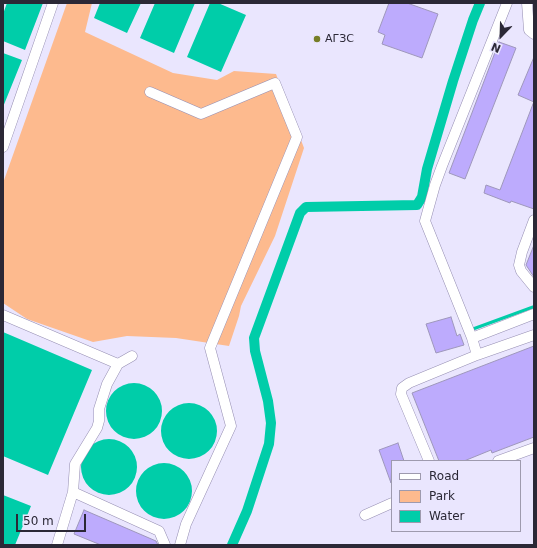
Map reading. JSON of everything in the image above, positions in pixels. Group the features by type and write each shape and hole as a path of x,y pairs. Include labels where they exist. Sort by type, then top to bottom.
{"lane":[{"path":"3,147 53,3"},
{"path":"477,355 472,338 425,221 425,216 442,166 507,3"},
{"path":"527,3 529,30 534,34"},
{"path":"150,92 201,114 275,83 297,137 210,348 231,426 186,524 180,545"},
{"path":"534,220 522,252 519,265 521,272 534,287"},
{"path":"472,338 534,314"},
{"path":"3,315 118,364"},
{"path":"429,460 401,394 402,388 409,383 477,355 534,335"},
{"path":"58,545 73,492 75,464 97,428 99,421 99,409 107,384 118,364 132,356"},
{"path":"501,460 534,448"},
{"path":"73,492 159,531 165,545"},
{"path":"365,515 391,503"}],"green space":[{"path":"67,3 92,3 85,32 173,73 217,80 234,71 276,74 304,148 275,236 241,306 229,346 176,338 127,336 93,342 27,319 3,303 3,183"}],"water":[{"path":"7,3 43,3 25,50 3,41 3,14"},
{"path":"100,3 141,3 127,33 94,18"},
{"path":"155,3 195,3 174,53 140,38"},
{"path":"210,3 218,3 246,15 221,72 187,57"},
{"path":"3,53 22,60 3,107"},
{"path":"3,332 92,370 48,475 3,456"},
{"path":"134,383 145,385 154,391 160,400 162,411 160,422 154,431 145,437 134,439 123,437 114,431 108,422 106,411 108,400 114,391 123,385"},
{"path":"189,403 200,405 209,411 215,420 217,431 215,442 209,451 200,457 189,459 178,457 169,451 163,442 161,431 163,420 169,411 178,405"},
{"path":"109,439 124,444 132,452 137,467 132,482 124,490 109,495 94,490 86,482 81,467 86,452 94,444"},
{"path":"164,463 175,465 184,471 190,480 192,491 190,502 184,511 175,517 164,519 153,517 144,511 138,502 136,491 138,480 144,471 153,465"},
{"path":"3,495 31,506 15,545 3,545"}],"building":[{"path":"389,3 407,3 438,14 422,58 382,44 385,35 378,32"},
{"path":"499,42 516,48 465,179 449,173"},
{"path":"534,57 534,102 518,95"},
{"path":"533,104 534,209 511,201 510,203 484,193 486,185 500,190"},
{"path":"534,245 534,277 526,265"},
{"path":"451,317 457,336 460,334 464,345 436,353 426,324"},
{"path":"534,346 534,437 492,453 491,450 466,460 439,460 412,393"},
{"path":"398,443 404,460 391,460 391,483 379,450"},
{"path":"84,510 156,541 158,545 101,545 74,534"}],"waterway":[{"path":"232,545 247,511 269,444 271,423 268,401 255,351 254,338 300,213 306,207 417,205 422,197 427,169 453,81 480,3"},
{"path":"473,329 533,307"}],"place":[{"name":"АГЗС","path":"317,39"}]}
